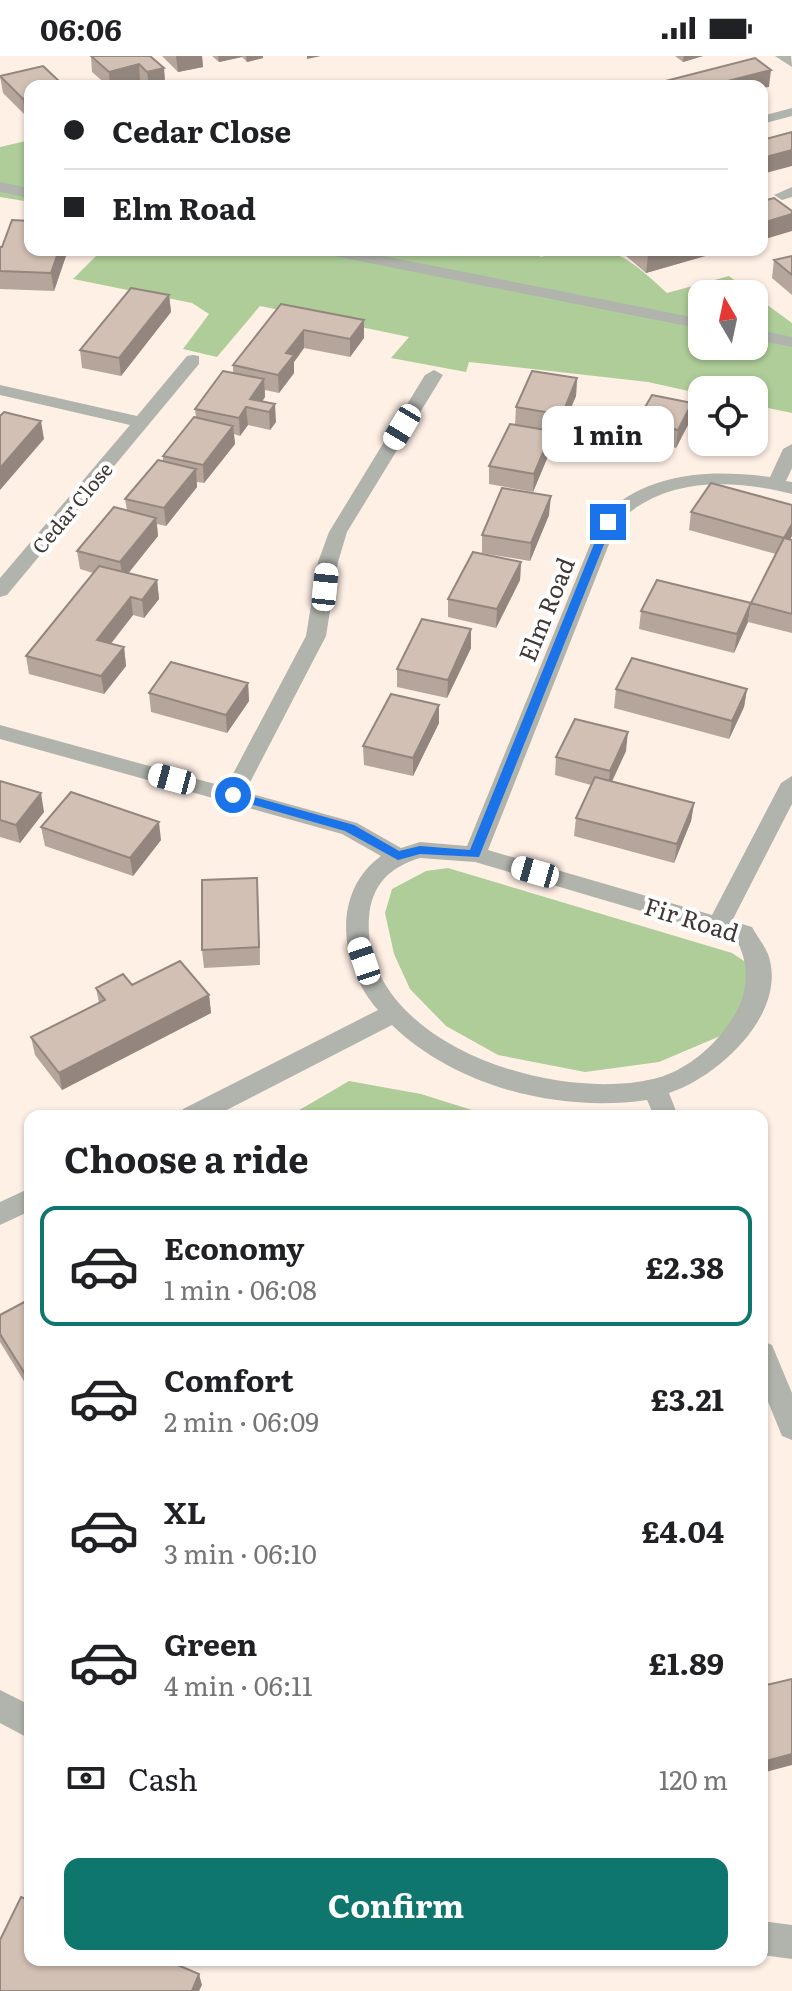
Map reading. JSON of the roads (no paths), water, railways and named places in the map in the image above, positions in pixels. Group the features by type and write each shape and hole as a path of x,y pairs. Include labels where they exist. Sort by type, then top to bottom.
{"street":[{"path":"782,56 792,63"},
{"path":"768,118 792,112"},
{"path":"0,187 24,192"},
{"path":"359,256 688,321"},
{"path":"768,337 792,342"},
{"name":"Cedar Close","path":"0,591 193,360"},
{"path":"233,795 316,636 328,562 338,532 434,375"},
{"path":"0,390 142,422"},
{"path":"784,486 792,449"},
{"name":"Elm Road","path":"475,854 608,522 619,506 654,490 692,481 730,479 784,486"},
{"path":"0,732 349,828 398,856 374,872 363,886 358,914 358,941 371,980 392,1014 457,1058 511,1081 557,1091 606,1094 655,1089 705,1070 747,1043 773,1019"},
{"path":"718,925 792,783"},
{"name":"Fir Road","path":"398,856 420,850 475,854 718,925 762,942 778,955 782,966"},
{"path":"204,1110 392,1014"},
{"path":"655,1089 664,1110"},
{"path":"0,1214 24,1202"},
{"path":"768,1368 792,1427"},
{"path":"0,1705 24,1719"},
{"path":"768,1939 792,1942"}]}
